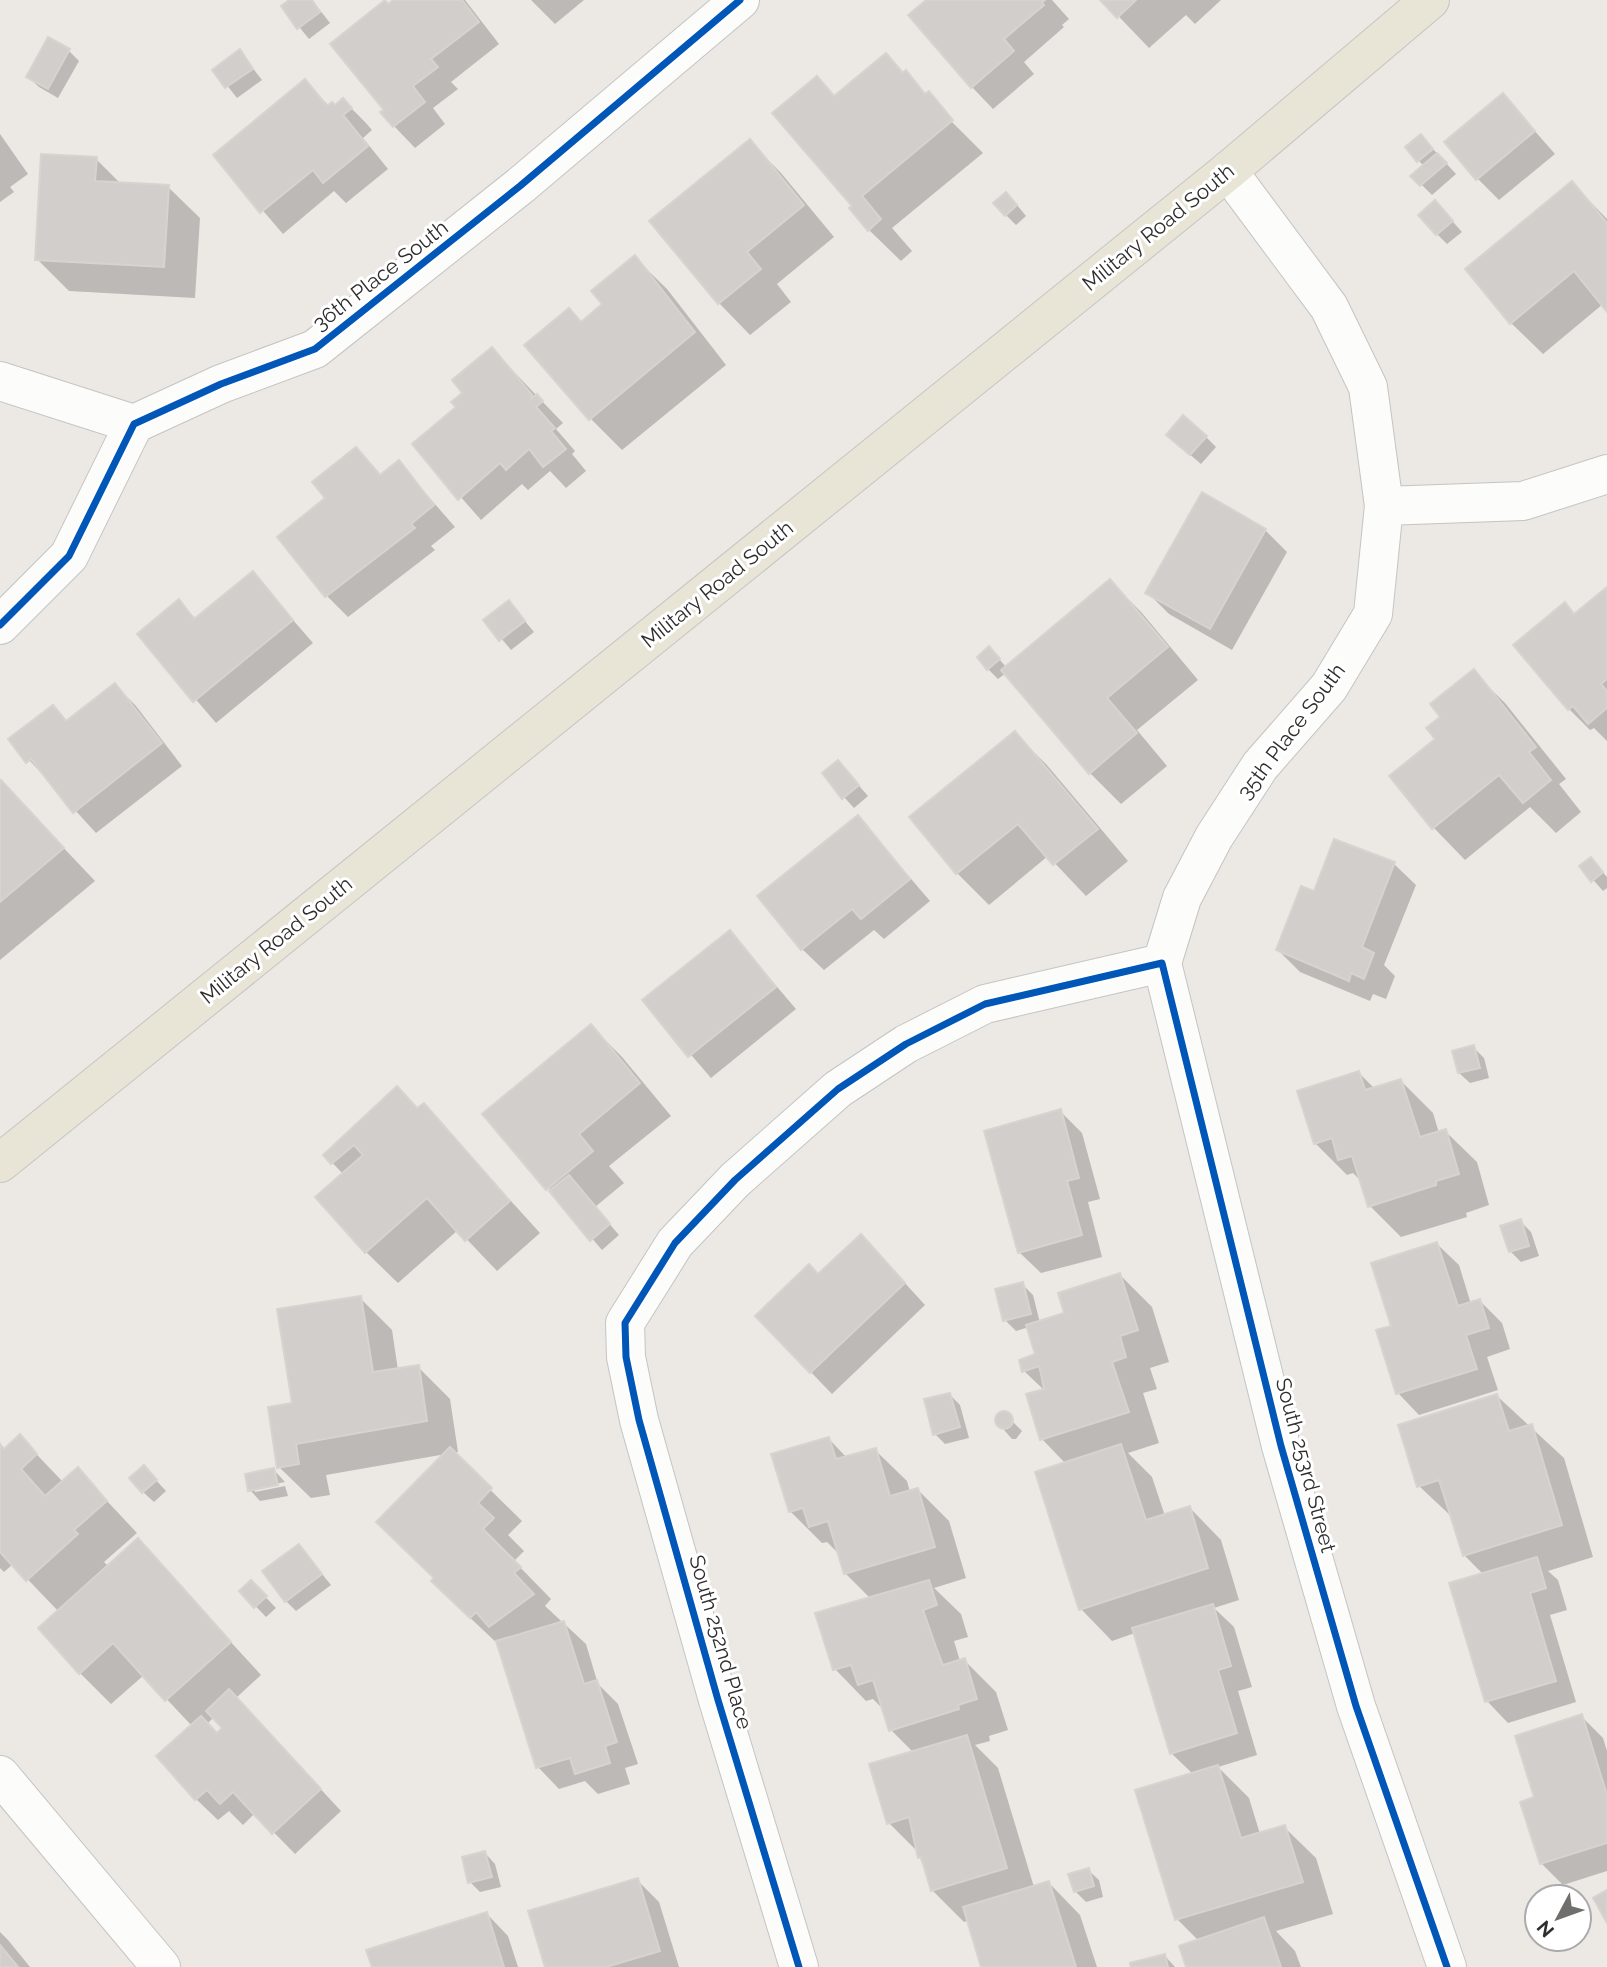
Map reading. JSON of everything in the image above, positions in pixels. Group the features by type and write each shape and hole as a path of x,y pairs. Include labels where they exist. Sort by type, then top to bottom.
{"main road":[{"name":"Military Road South","path":"0,1163 1227,171 1430,0"}],"street":[{"name":"36th Place South","path":"134,424 221,384 315,349 520,186 740,0"},
{"name":"35th Place South","path":"1162,963 1182,898 1213,837 1260,766 1329,687 1373,614 1384,506 1368,387 1329,307 1227,171"},
{"path":"0,381 134,424 69,556 0,625"},
{"path":"1384,506 1523,501 1607,474"},
{"name":"South 252nd Place","path":"799,1967 718,1700 639,1420 626,1357 625,1324 675,1243 735,1180 849,1081 906,1044 985,1004 1162,963"},
{"name":"South 253rd Street","path":"1162,963 1284,1459 1356,1706 1447,1967"},
{"path":"0,1775 162,1967"}],"building":[{"path":"289,0 312,0 320,12 297,29 281,6"},
{"path":"385,0 388,4 393,0 462,0 479,22 431,59 438,67 413,86 425,102 393,127 380,112 384,110 330,44"},
{"path":"926,0 1045,0 1042,2 1044,5 1004,39 1014,51 971,88 908,15"},
{"path":"1100,0 1136,0 1117,18"},
{"path":"48,37 70,49 48,89 26,77"},
{"path":"240,49 253,69 225,88 212,70"},
{"path":"886,53 903,73 906,70 925,94 929,91 953,120 862,196 881,219 868,231 849,208 852,206 772,113 817,76 834,96"},
{"path":"305,79 327,106 332,102 335,105 343,98 352,108 343,115 368,146 323,183 313,170 260,213 213,155"},
{"path":"1503,93 1535,131 1476,180 1444,142"},
{"path":"1421,134 1433,149 1417,162 1405,147"},
{"path":"750,139 804,205 747,252 761,269 718,304 649,221"},
{"path":"1437,153 1447,163 1420,186 1410,176"},
{"path":"41,154 97,157 95,181 169,185 164,267 35,260"},
{"path":"1572,181 1607,223 1607,312 1574,271 1510,324 1465,269"},
{"path":"1006,192 1017,205 1005,216 993,203"},
{"path":"1435,200 1453,221 1436,235 1418,215"},
{"path":"635,255 695,332 589,420 524,345 569,308 581,322 602,304 591,291"},
{"path":"492,347 533,396 530,400 537,394 543,401 536,407 555,428 551,431 566,449 543,467 529,449 506,470 500,463 458,500 412,444 456,407 451,402 462,393 452,380"},
{"path":"1183,415 1207,436 1190,455 1166,435"},
{"path":"356,447 380,475 399,460 434,505 411,524 415,528 325,597 277,537 325,498 312,482"},
{"path":"1202,492 1266,529 1210,629 1145,593"},
{"path":"253,571 293,620 193,702 137,634 179,599 194,619"},
{"path":"1110,579 1168,647 1107,698 1137,733 1089,774 1001,670"},
{"path":"1607,587 1607,679 1601,684 1607,691 1607,708 1588,724 1573,706 1568,710 1513,645 1565,602 1574,614"},
{"path":"509,600 525,621 499,641 483,620"},
{"path":"989,646 1000,659 987,670 977,657"},
{"path":"1474,669 1536,747 1529,752 1551,780 1523,803 1499,775 1432,829 1389,776 1435,739 1426,728 1440,717 1430,704"},
{"path":"115,683 162,743 73,813 31,759 26,763 8,739 53,705 66,721"},
{"path":"1015,731 1098,829 1053,865 1018,824 956,874 909,817"},
{"path":"838,760 859,785 842,799 822,773"},
{"path":"0,781 64,848 0,902"},
{"path":"858,815 910,879 861,919 852,909 801,950 757,896"},
{"path":"1334,839 1395,862 1362,947 1374,953 1364,979 1351,973 1349,981 1276,950 1301,886 1314,891"},
{"path":"1591,857 1603,872 1591,882 1579,866"},
{"path":"730,930 776,987 688,1057 642,1000"},
{"path":"591,1024 640,1083 579,1134 593,1151 546,1190 482,1114"},
{"path":"1474,1045 1480,1068 1458,1073 1452,1051"},
{"path":"1359,1071 1365,1090 1401,1079 1420,1137 1446,1129 1459,1174 1436,1181 1436,1185 1368,1207 1352,1156 1338,1160 1332,1138 1314,1144 1297,1091"},
{"path":"397,1086 417,1108 424,1103 510,1201 465,1241 427,1198 365,1253 315,1197 363,1155 354,1145 331,1164 323,1155"},
{"path":"1061,1109 1079,1178 1067,1181 1082,1235 1018,1253 984,1131"},
{"path":"569,1175 610,1224 590,1241 549,1191"},
{"path":"1521,1219 1529,1246 1509,1252 1500,1226"},
{"path":"861,1234 905,1283 810,1373 755,1316 809,1264 818,1274"},
{"path":"1437,1242 1458,1306 1480,1299 1489,1328 1466,1335 1477,1369 1396,1394 1376,1330 1391,1326 1371,1263"},
{"path":"1120,1273 1138,1330 1120,1336 1126,1357 1112,1362 1129,1412 1040,1440 1026,1394 1044,1389 1039,1366 1022,1372 1019,1360 1035,1354 1026,1325 1064,1313 1058,1293"},
{"path":"1023,1282 1031,1314 1003,1321 995,1289"},
{"path":"361,1296 373,1372 419,1365 427,1421 296,1444 299,1464 277,1468 268,1407 292,1403 277,1309"},
{"path":"950,1393 960,1427 933,1435 924,1399"},
{"path":"1497,1394 1509,1431 1532,1424 1562,1525 1463,1556 1439,1480 1417,1487 1398,1425"},
{"path":"1004,1411 1010,1414 1013,1420 1010,1426 1004,1429 998,1426 995,1420 998,1414"},
{"path":"20,1434 37,1454 21,1469 45,1496 78,1467 107,1501 74,1530 78,1534 26,1581 0,1552 0,1444 4,1449"},
{"path":"829,1437 836,1459 876,1448 890,1496 918,1488 935,1547 844,1574 828,1521 809,1527 803,1508 789,1512 771,1454"},
{"path":"1121,1444 1146,1520 1190,1506 1208,1568 1079,1610 1035,1472"},
{"path":"450,1447 492,1488 478,1503 494,1518 483,1529 521,1567 514,1573 534,1594 489,1627 476,1612 470,1618 431,1581 434,1578 376,1522"},
{"path":"144,1465 157,1480 142,1493 129,1478"},
{"path":"274,1468 278,1485 248,1491 245,1474"},
{"path":"138,1538 231,1642 165,1701 113,1643 79,1674 38,1628"},
{"path":"299,1544 322,1574 285,1602 262,1571"},
{"path":"1537,1557 1546,1588 1530,1593 1556,1681 1485,1702 1449,1583"},
{"path":"251,1580 267,1596 254,1608 239,1591"},
{"path":"929,1580 937,1605 923,1610 943,1665 965,1658 977,1699 958,1705 959,1709 889,1731 873,1680 858,1685 851,1665 833,1670 815,1613"},
{"path":"1213,1604 1231,1666 1218,1670 1237,1733 1170,1754 1132,1628"},
{"path":"564,1621 584,1684 597,1680 617,1742 605,1746 610,1763 575,1774 570,1758 536,1768 496,1641"},
{"path":"229,1689 321,1789 272,1834 233,1792 220,1804 207,1790 195,1800 156,1756 201,1716 217,1733 222,1728 206,1711"},
{"path":"1582,1714 1607,1795 1607,1843 1540,1864 1520,1802 1534,1797 1515,1736"},
{"path":"967,1735 1007,1868 931,1891 921,1857 918,1858 909,1817 887,1824 869,1764"},
{"path":"1218,1765 1241,1838 1285,1825 1303,1882 1175,1920 1135,1790"},
{"path":"485,1851 492,1877 468,1883 462,1857"},
{"path":"1089,1868 1094,1886 1074,1892 1068,1874"},
{"path":"638,1878 660,1951 606,1967 545,1967 528,1911"},
{"path":"1049,1881 1076,1967 981,1967 963,1907"},
{"path":"1607,1890 1607,1923 1593,1898"},
{"path":"487,1912 504,1967 372,1967 366,1950"},
{"path":"1264,1917 1281,1967 1186,1967 1179,1946"},
{"path":"0,1945 18,1967 0,1967"},
{"path":"1165,1954 1168,1967 1131,1967 1130,1963"}],"cycle path":[{"path":"0,625 69,556 134,424 221,384 315,349 520,186 740,0"},
{"path":"799,1967 718,1700 639,1420 626,1357 625,1323 675,1243 735,1180 838,1089 906,1044 985,1004 1162,963 1281,1446 1356,1706 1447,1967"}]}
